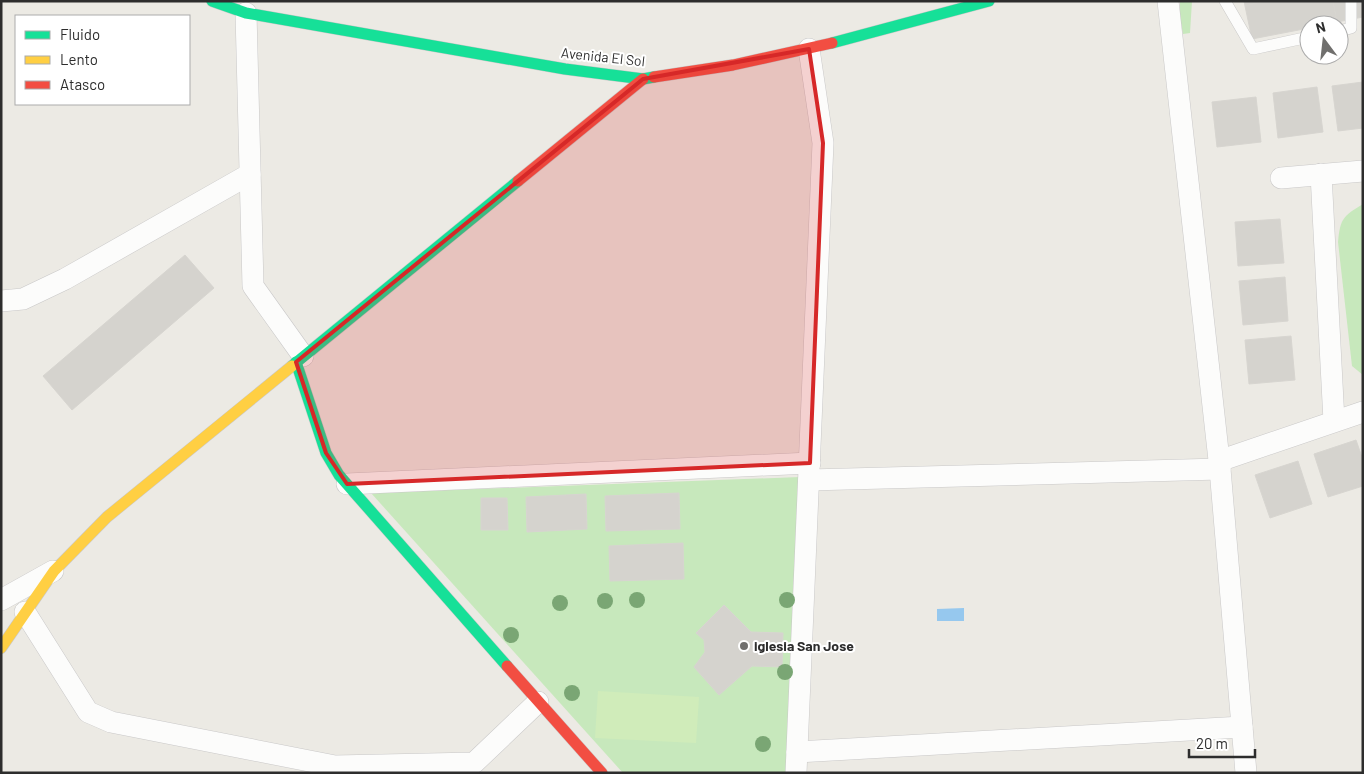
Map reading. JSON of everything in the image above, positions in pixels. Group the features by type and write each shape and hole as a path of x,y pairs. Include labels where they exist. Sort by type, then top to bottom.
{"street":[{"name":"Avenida El Sol","path":"212,1 246,13 565,69 643,78 733,65 809,49 989,1"},
{"path":"1168,1 1220,465 1246,773"},
{"path":"246,13 253,286 300,359 326,453 338,475 602,773"},
{"path":"809,49 823,143 797,763 1242,726"},
{"path":"1,648 54,571 107,517 643,78"},
{"path":"1281,178 1363,171"},
{"path":"1,300 22,299 65,279 250,174"},
{"path":"1321,174 1334,421"},
{"path":"347,484 809,471 1220,465 1334,421 1363,412"},
{"path":"1,600 54,571"},
{"path":"25,612 88,712 111,722 335,769 474,763 538,702"}],"lane":[{"path":"1225,1 1253,49 1299,39"},
{"path":"1349,28 1351,28 1352,1"}],"highlighted area":[{"path":"809,49 823,143 810,463 347,484 326,453 296,362 643,79"}],"green space":[{"path":"1180,1 1192,1 1190,33 1183,34 1180,18"},
{"path":"1363,204 1363,375 1352,366 1338,242 1340,228 1344,219"},
{"path":"800,477 788,773 623,773 371,493"},
{"path":"598,691 699,697 696,743 595,738"}],"water":[{"path":"964,608 964,621 937,621 937,609"}],"building":[{"path":"1244,1 1265,1 1245,6"},
{"path":"1265,1 1333,1 1336,15 1299,15 1299,30 1252,39 1245,6"},
{"path":"1333,1 1363,1 1363,17 1349,20 1349,15 1336,15"},
{"path":"1363,82 1363,128 1338,131 1332,86"},
{"path":"1317,87 1323,132 1278,138 1273,93"},
{"path":"1256,97 1261,142 1217,147 1212,102"},
{"path":"1280,219 1284,263 1238,266 1235,222"},
{"path":"185,255 214,288 72,410 43,376"},
{"path":"1285,277 1288,321 1243,325 1239,281"},
{"path":"1291,336 1295,380 1249,384 1245,340"},
{"path":"1356,440 1363,460 1363,486 1328,497 1314,454"},
{"path":"1298,461 1312,504 1270,518 1255,475"},
{"path":"679,493 680,529 606,531 605,496"},
{"path":"586,494 587,529 527,532 526,497"},
{"path":"481,498 507,498 508,530 481,530"},
{"path":"683,543 684,579 610,581 609,546"},
{"name":"iglesia San Jose","path":"724,605 751,632 783,633 782,667 752,666 719,695 694,667 705,652 704,640 696,633"}],"traffic: fast":[{"path":"212,1 246,13 565,69 643,79 654,77"},
{"path":"832,43 989,1"},
{"path":"292,366 518,181"},
{"path":"296,362 326,453 339,475 507,666"}],"traffic: slow":[{"path":"1,648 54,571 107,517 292,366"}],"traffic: jam":[{"path":"654,77 733,65 832,43"},
{"path":"518,181 643,79"},
{"path":"507,666 602,773"}],"place":[{"name":"iglesia San Jose","path":"744,646"}]}
